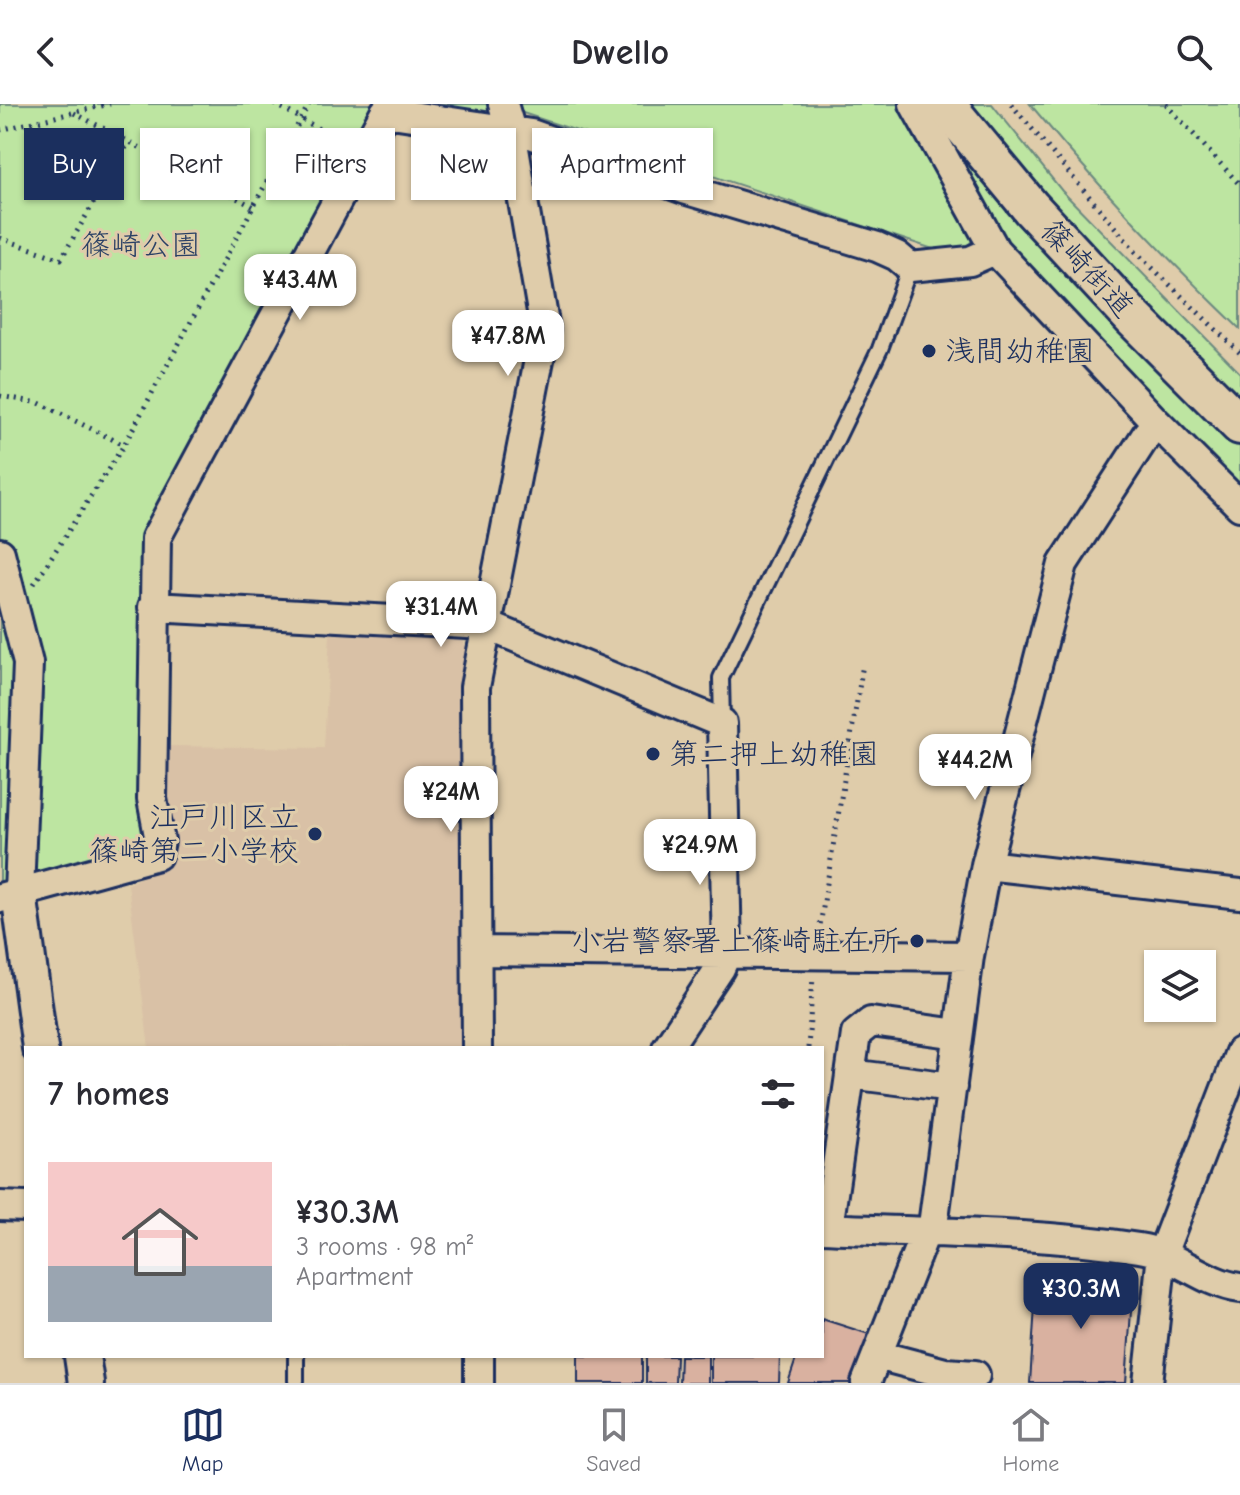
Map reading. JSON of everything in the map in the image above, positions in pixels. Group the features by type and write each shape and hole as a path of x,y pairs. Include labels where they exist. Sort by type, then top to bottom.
{"main road":[{"name":"篠崎街道","path":"945,104 1031,208 1133,318 1240,425"}],"street":[{"path":"503,104 510,128"},
{"path":"914,104 995,250 1157,423 1240,506"},
{"path":"376,128 385,112 491,128"},
{"path":"516,132 531,134 684,189 877,247 897,256 910,267 970,261 995,250"},
{"path":"477,1046 475,687 545,329 516,160"},
{"path":"9,895 157,855 160,841 152,799 156,538 336,200"},
{"path":"866,1383 929,1233 969,956 986,865 1063,564 1157,423"},
{"path":"0,553 28,663 9,895 40,1046"},
{"path":"153,607 486,625 722,723 727,953 668,1046"},
{"path":"986,865 1240,894"},
{"path":"478,951 969,956"},
{"path":"958,1034 871,1022 856,1034 825,1228 1043,1237 1142,1248 1162,1254 1226,1286 1240,1288"},
{"path":"1148,1383 1162,1254 1240,1052"},
{"path":"850,1074 952,1087"},
{"path":"0,1206 24,1207"},
{"path":"877,1355 945,1373 975,1375"},
{"path":"82,1358 86,1383"},
{"path":"479,1358 479,1383"}],"lane":[{"path":"722,723 721,678 880,349 910,267"},
{"path":"296,1358 296,1381"}],"path":[{"path":"0,130 110,104"},
{"path":"275,104 318,128"},
{"path":"33,596 34,583 124,445 309,104"},
{"path":"1011,104 1135,251 1240,353"},
{"path":"1166,104 1240,185"},
{"path":"74,113 254,207"},
{"path":"0,238 61,259 129,142"},
{"path":"0,396 39,403 124,445"},
{"path":"808,1046 815,955 863,664"}],"shaded area":[{"name":"江戸川区立 篠崎第二小学校","path":"330,634 460,638 467,648 461,677 465,1046 149,1046 128,884 173,862 163,806 165,746 324,748"}],"green space":[{"name":"篠崎公園","path":"0,104 379,104 366,128 266,128 266,200 327,200 143,537 149,839 141,849 0,887"},
{"path":"410,104 898,104 971,231 972,241 942,252 713,176 713,128 568,128 517,111 496,115"},
{"path":"929,104 1240,442 1240,490 1011,255"},
{"path":"970,104 992,104 1062,191 1240,373 1240,404 1202,367 967,112 973,108"},
{"path":"1030,104 1240,104 1240,329 1132,220"}],"building":[{"path":"1037,1275 1133,1282 1126,1383 1030,1383"},
{"path":"824,1320 872,1335 856,1383 788,1383 796,1358 824,1358"},
{"path":"578,1358 642,1358 642,1383 578,1383"},
{"path":"646,1358 676,1358 675,1383 646,1383"},
{"path":"680,1358 708,1358 708,1383 679,1383"},
{"path":"711,1358 780,1358 779,1383 711,1383"}],"place":[{"name":"浅間幼稚園","path":"929,351"},
{"name":"第二押上幼稚園","path":"653,754"},
{"name":"江戸川区立 篠崎第二小学校","path":"315,834"},
{"name":"小岩警察署上篠崎駐在所","path":"917,941"}]}
